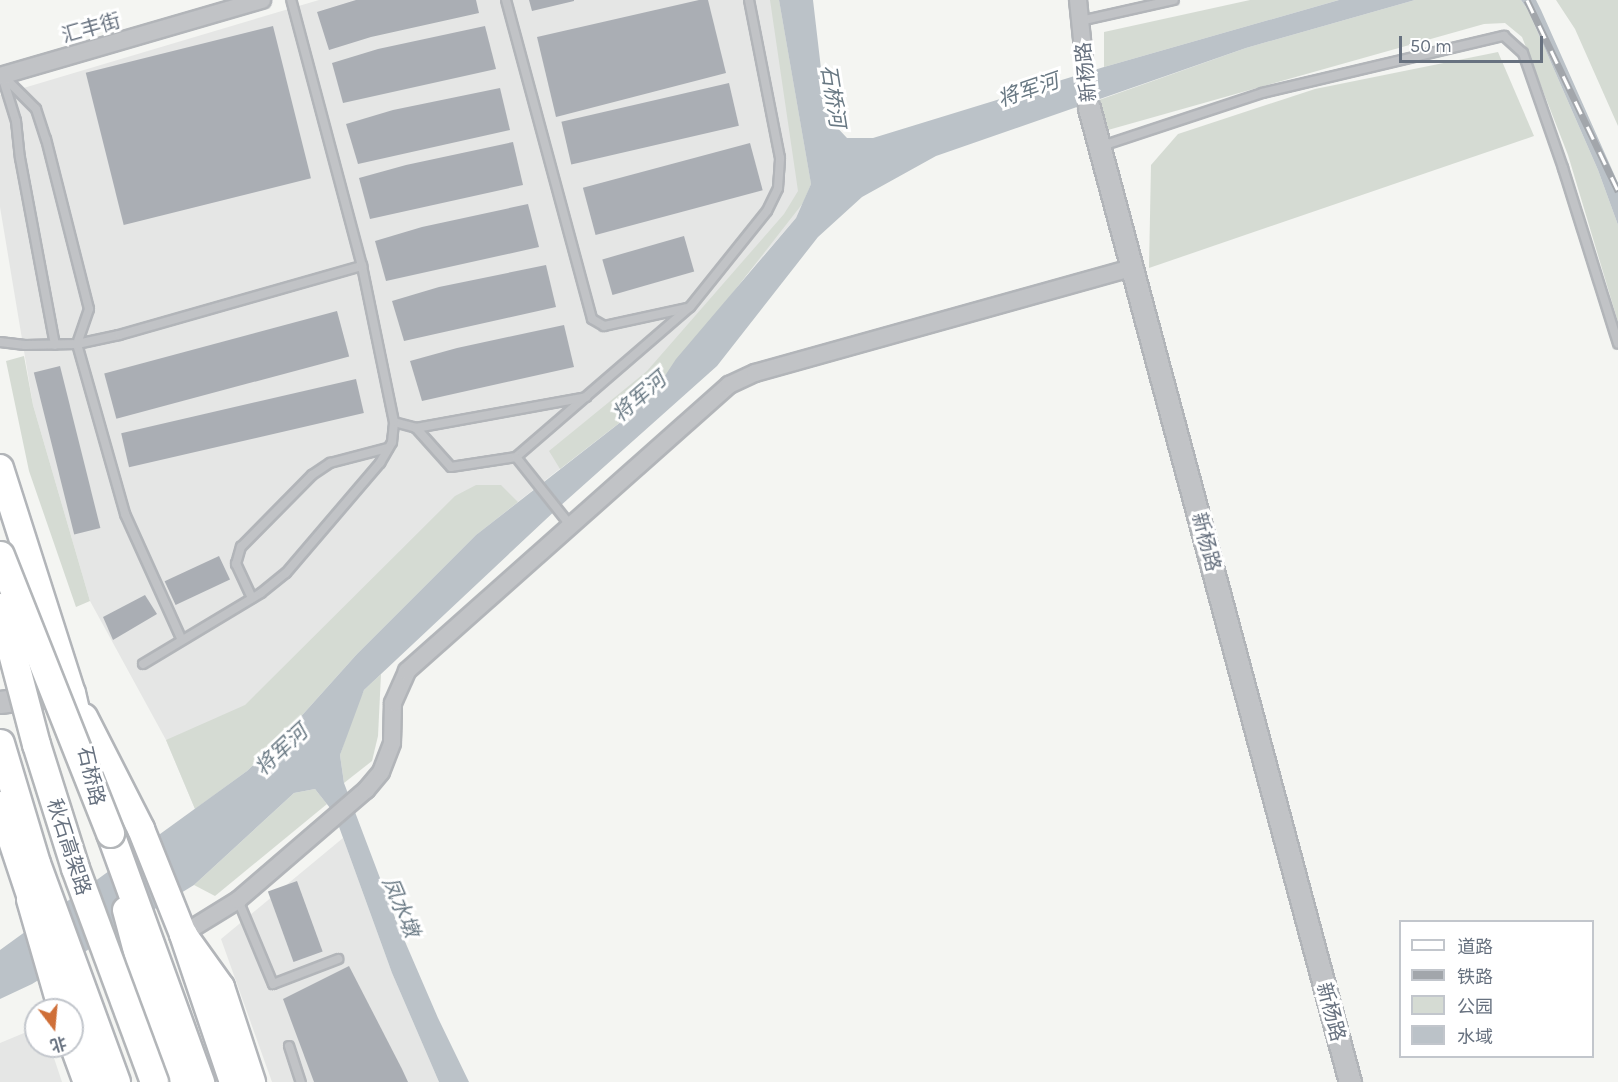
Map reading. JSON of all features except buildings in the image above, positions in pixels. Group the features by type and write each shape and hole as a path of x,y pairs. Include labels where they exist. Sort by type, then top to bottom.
{"highway":[{"path":"0,555 106,822 200,1082"},
{"name":"秋石高架路","path":"0,607 36,744 75,868 154,1082"},
{"name":"秋石高架路","path":"0,743 36,863 116,1082"},
{"path":"32,907 61,996"},
{"path":"187,946 233,1082"},
{"path":"78,1058 87,1082"}],"main road":[{"name":"石桥路","path":"0,468 72,693 106,842 143,974 183,1082"},
{"path":"72,693 141,829 187,946 221,987 252,1082"},
{"path":"0,805 32,907"},
{"path":"61,996 101,1082"}],"street":[{"name":"汇丰街","path":"1,76 262,0"},
{"name":"新杨路","path":"1078,0 1089,108 1350,1082"},
{"path":"187,946 317,834 366,790 381,772 392,743 393,703 407,671 729,385 755,373 1132,268"},
{"path":"0,702 72,693"}],"lane":[{"path":"143,664 252,598 286,573 380,463 392,442 394,422 362,266 291,0"},
{"path":"506,0 592,319 604,326 690,307"},
{"path":"416,428 451,466 516,457 690,307 766,211 778,188 780,158 749,0"},
{"path":"1080,21 1174,0"},
{"path":"1099,147 1262,93 1504,36 1522,53 1563,168 1618,344"},
{"path":"1,76 36,109 46,139 89,309 77,344 126,514 182,640"},
{"path":"1,76 16,121 20,158 55,345"},
{"path":"0,342 26,345 77,344 119,335 362,266"},
{"path":"394,422 416,428 586,397"},
{"path":"252,598 236,564 241,547 312,475 330,463 388,448"},
{"path":"516,457 570,525"},
{"path":"238,900 273,984 339,959"},
{"path":"289,1046 301,1082"}],"shaded area":[{"path":"319,0 779,0 811,184 796,218 619,422 476,535 195,809 166,740 90,601 33,405 0,207 0,95"},
{"path":"343,838 392,973 439,1082 272,1082 221,939"},
{"path":"24,1033 24,1058 54,1058 62,1082 0,1082 0,1043"}],"green space":[{"path":"770,0 779,0 811,184 803,203 649,400 560,469 549,451 647,371 784,214 798,191"},
{"path":"1250,0 1339,0 1104,67 1104,32"},
{"path":"1415,0 1521,0 1528,10 1598,170 1618,225 1618,322 1568,155 1522,37 1505,23 1484,24 1108,130 1099,100 1246,48"},
{"path":"1556,0 1618,0 1618,126 1575,29"},
{"path":"1498,52 1534,136 1149,268 1151,165 1178,134 1315,89"},
{"path":"24,356 33,405 90,601 76,607 29,471 6,361"},
{"path":"476,485 501,485 518,502 476,535 357,654 279,741 247,771 195,809 166,740 245,705 455,496"},
{"path":"381,674 378,736 372,761 344,783 340,755 355,710 364,690"},
{"path":"315,789 327,804 215,896 194,885 294,793"}],"water":[{"name":"将军河","path":"779,0 813,0 825,103 832,122 847,138 873,138 1104,67 1339,0 1415,0 1246,48 936,156 862,197 818,237 717,366 559,507 364,690 340,755 344,783 397,923 438,1018 469,1082 439,1082 392,973 334,813 315,789 294,793 194,885 32,984 0,999 0,950 247,771 279,741 357,654 476,535 649,400 676,359 796,218 811,184"},
{"path":"1521,0 1536,0 1618,183 1618,225 1598,170 1528,10"}],"railway":[{"path":"1527,0 1618,191"}],"water label":[{"name":"石桥河","path":"833,96"},
{"name":"凤水墩","path":"401,907"}]}
